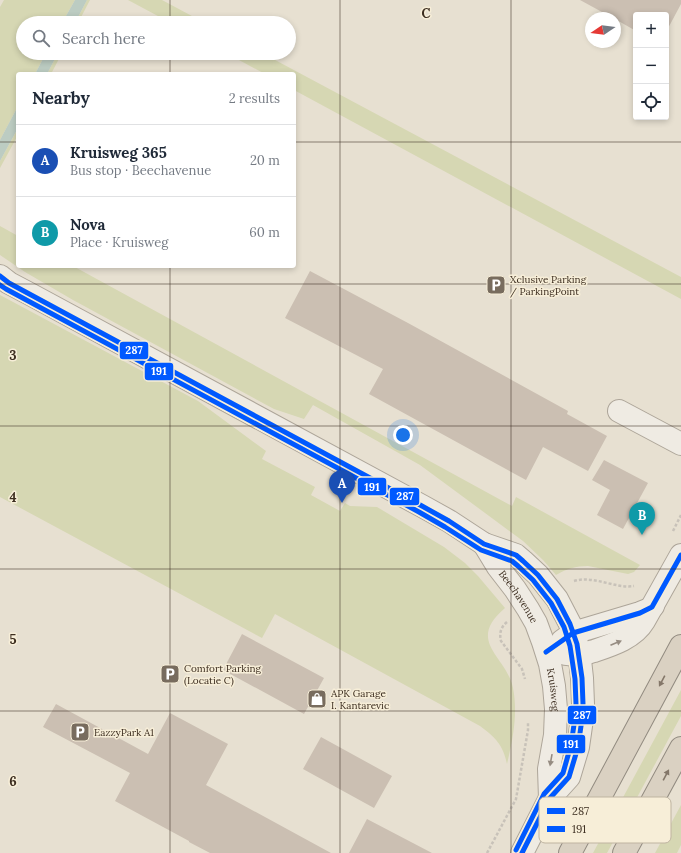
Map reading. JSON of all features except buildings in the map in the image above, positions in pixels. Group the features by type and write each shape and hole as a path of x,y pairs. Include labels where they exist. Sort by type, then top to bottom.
{"highway":[{"path":"600,797 681,646"},
{"path":"654,797 681,748"},
{"path":"570,853 575,843"},
{"path":"624,853 629,843"}],"street":[{"name":"Beechavenue","path":"0,276 9,283 449,521 484,544 516,555 531,568 557,599 573,633 579,655"},
{"path":"619,411 681,444"},
{"name":"Beechavenue","path":"484,544 498,567 532,615 546,652"},
{"path":"546,652 579,655 613,644 635,633 642,625 681,554"},
{"path":"546,652 573,633 640,612 653,606"},
{"name":"Kruisweg","path":"546,652 554,686 556,709 555,735 549,769 550,797"},
{"name":"Kruisweg","path":"551,797 569,776 578,747 583,704 579,655"},
{"name":"Kruisweg","path":"522,853 539,820"}],"green space":[{"path":"4,0 75,0 66,16 16,16 16,60 42,60 36,72 16,72 16,110 0,140 0,7"},
{"path":"87,0 90,0 82,16 79,16"},
{"path":"128,0 162,0 192,16 158,16"},
{"path":"54,60 58,60 52,72 48,72"},
{"path":"239,60 275,60 681,277 681,299 296,91 296,72 261,72"},
{"path":"16,132 16,139 0,168 0,161"},
{"path":"0,226 16,235 16,266 0,255"},
{"path":"19,268 77,268 512,506 516,497 640,565 634,572 628,574 588,566 571,568 556,575 523,541 420,465 313,405 304,419 274,409 73,300"},
{"path":"0,295 198,401 266,451 262,459 315,487 311,495 340,511 345,503 350,506 377,507 444,547 465,563 505,608 494,620 489,630 488,640 504,667 513,688 515,717 507,764 498,742 480,726 275,614 262,638 0,497"},
{"path":"681,690 681,716 637,797 623,797"},
{"path":"681,805 681,845 677,853 655,853 660,843 671,843 671,823"},
{"path":"598,843 612,843 607,853 593,853"}],"shaded area":[{"path":"75,0 87,0 79,16 66,16"},
{"path":"42,60 54,60 48,72 36,72"},
{"path":"16,110 16,132 0,161 0,140"}],"transit line":[{"name":"287","path":"0,276 9,283 422,506 449,521 484,544 516,555 538,575 557,599 570,624 577,644 582,678 583,704 578,747 569,777 551,797"},
{"name":"191","path":"0,285 419,512 481,550 512,561 533,580 551,603 564,627 570,646 575,679 576,704 571,745 563,773 542,797"},
{"name":"287","path":"546,652 573,633 640,613 652,607 681,555"},
{"name":"191","path":"516,850 539,804"},
{"name":"287","path":"522,853 539,820"}],"place":[{"name":"Xclusive Parking / ParkingPoint","path":"496,285"},
{"name":"Kruisweg 365","path":"342,503"},
{"name":"Nova","path":"642,535"},
{"name":"Comfort Parking (Locatie C)","path":"170,674"},
{"name":"APK Garage I. Kantarevic","path":"317,699"},
{"name":"EazzyPark A1","path":"80,732"}]}
